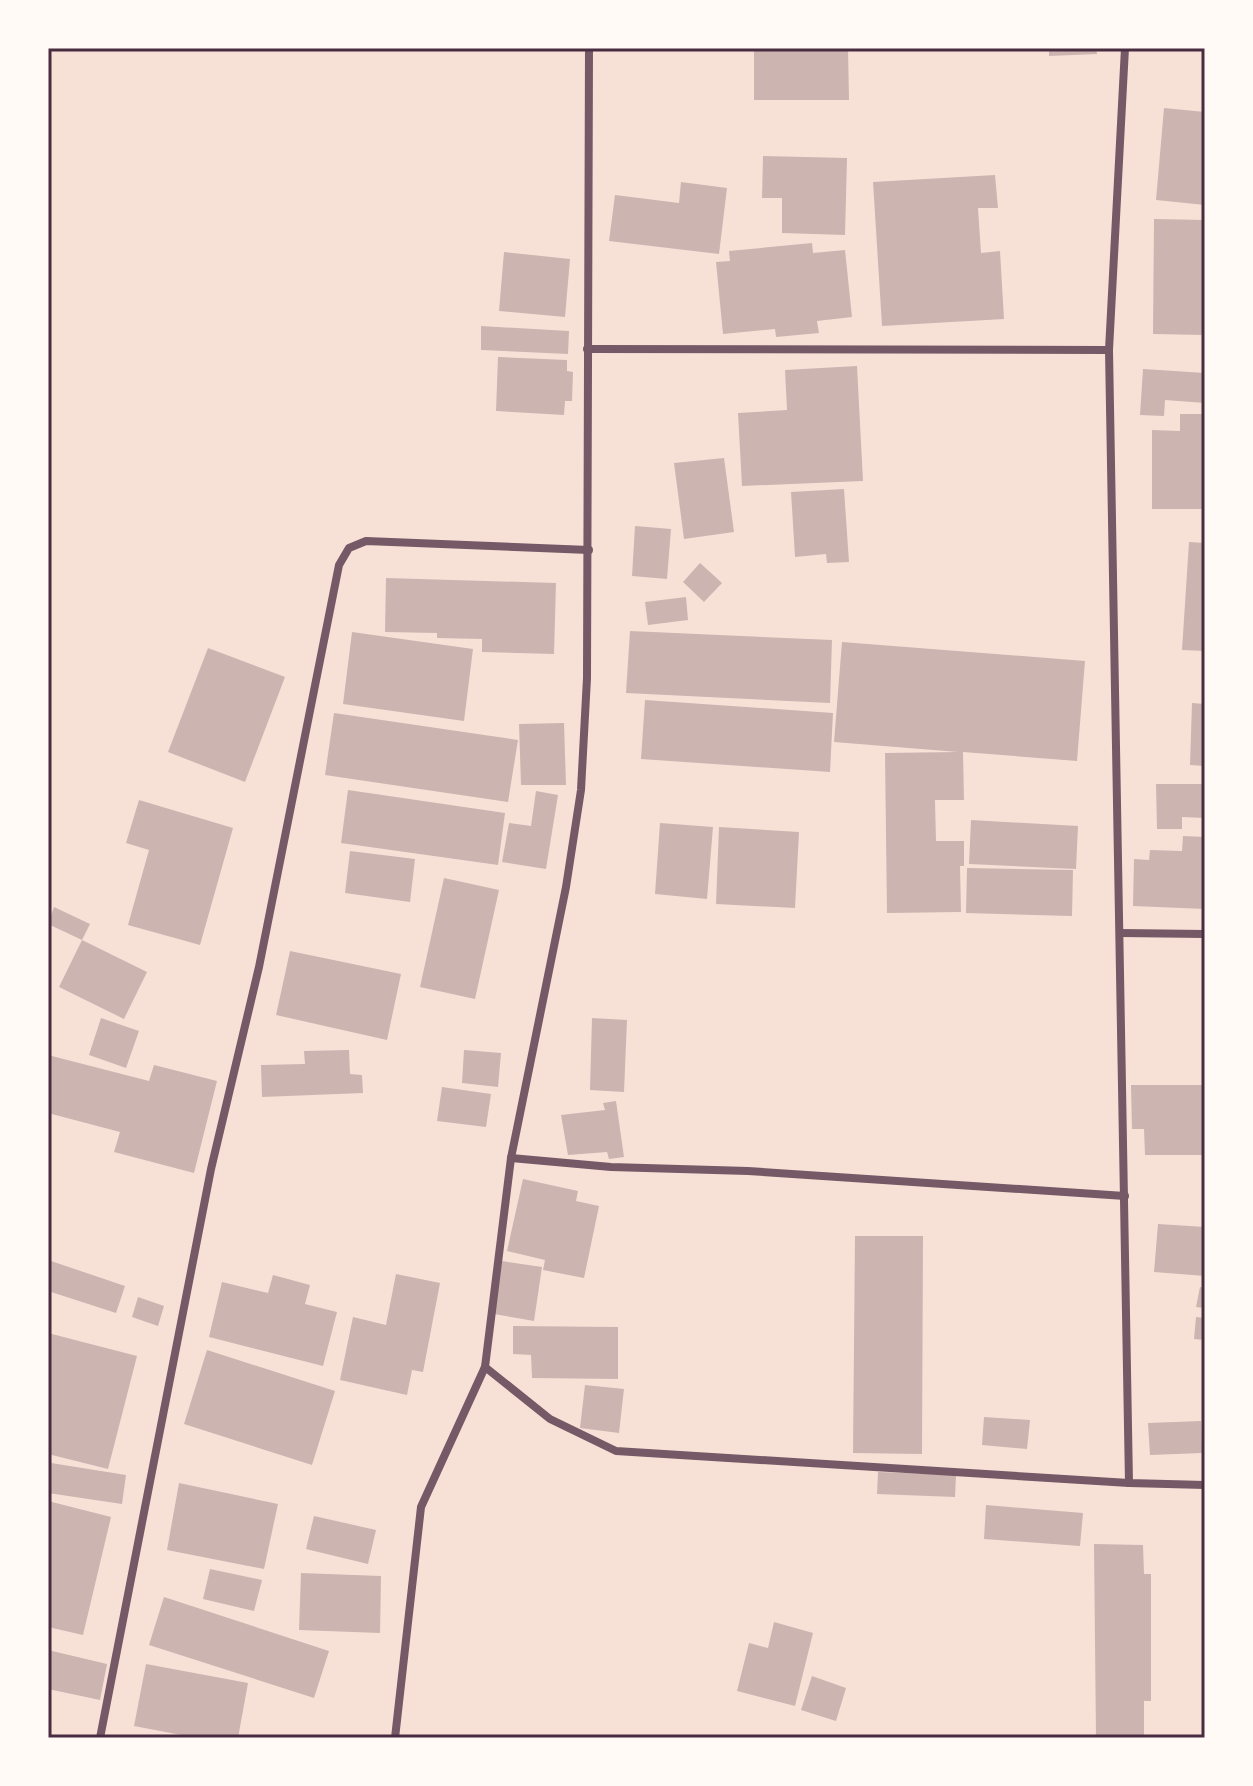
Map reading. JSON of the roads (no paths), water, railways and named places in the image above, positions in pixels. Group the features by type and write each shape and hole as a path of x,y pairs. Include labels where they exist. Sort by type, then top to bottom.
{"street":[{"path":"395,1738 421,1507 485,1367 511,1158 566,887 581,790 589,550 589,48"},
{"path":"1125,48 1109,350 1129,1483"},
{"path":"587,349 1109,350"},
{"path":"100,1738 211,1169 259,967 339,565 349,548 366,541 589,550"},
{"path":"1120,933 1205,934"},
{"path":"511,1158 611,1167 748,1171 1125,1196"},
{"path":"485,1367 550,1419 616,1451 1205,1485"}]}
